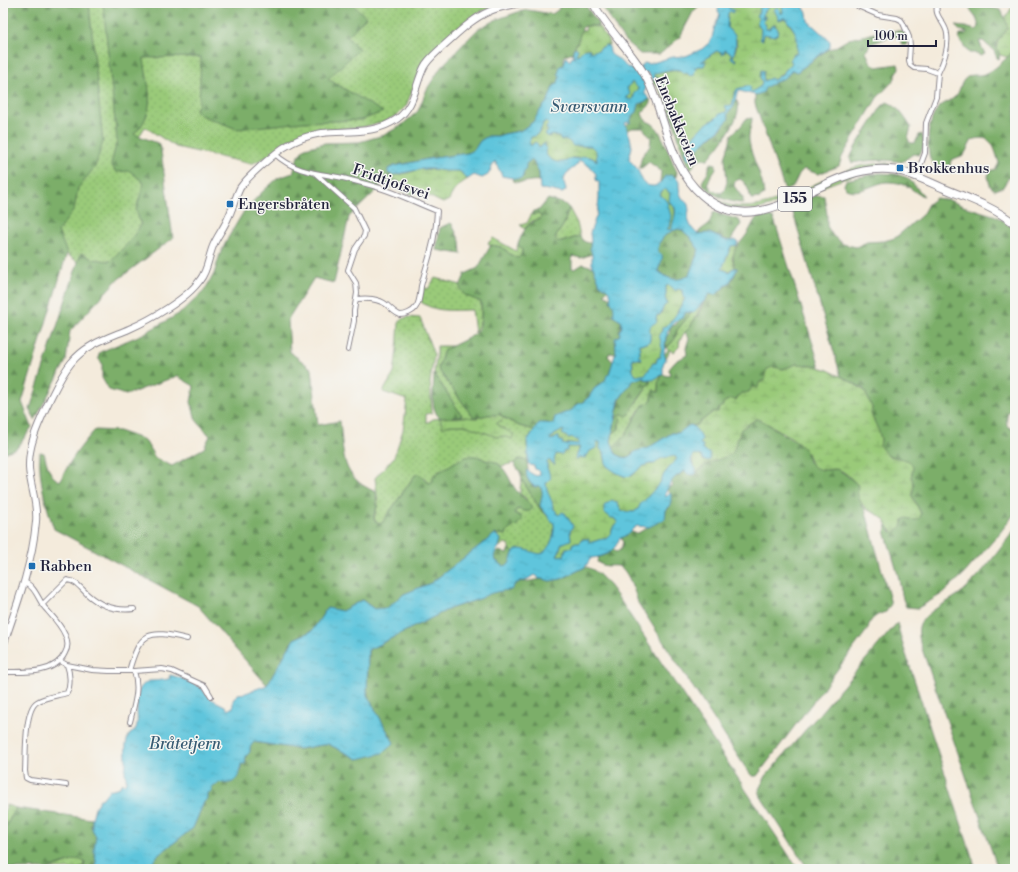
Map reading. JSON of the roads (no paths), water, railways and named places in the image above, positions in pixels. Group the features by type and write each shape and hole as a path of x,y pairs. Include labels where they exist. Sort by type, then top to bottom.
{"main road":[{"path":"3,646 24,582 36,520 35,501 29,466 31,444 40,420 64,373 74,360 88,347 144,322 174,304 194,287 205,273 212,249 241,188 247,180 275,154 293,142 308,137 322,133 362,131 382,126 396,119 403,113 411,102 423,69 428,60 434,54 466,26 482,15 498,8 520,3"},
{"name":"Enebakkveien","path":"593,3 642,71 654,96 675,155 689,182 702,196 723,208 744,213 768,209 843,177 878,169 894,170 916,177 988,207 1003,215 1015,224"}],"street":[{"path":"851,3 878,15 901,20 904,23 909,38 910,65 914,68 927,68 938,73"},
{"path":"916,177 925,153 926,123 936,97 938,73 944,60 947,44 948,33 937,14 936,7 938,3"},
{"name":"Fridtjofsvei","path":"275,154 284,162 293,167 316,174 380,188 405,196 437,211 435,237 418,303 414,310 400,315 377,300 371,298 356,299"},
{"path":"316,174 354,208 365,231 364,236 355,249 348,270 356,286 352,332 348,350"},
{"path":"42,604 67,580 74,582 96,601 107,606 118,610 134,610"},
{"path":"3,672 35,671 52,667 60,661 67,648 66,636 61,628 42,604 31,585 24,582"},
{"path":"129,671 135,650 146,637 152,634 187,639"},
{"path":"60,661 67,665 92,670 134,671 162,669 172,671 205,686 211,696"},
{"path":"66,785 30,780 26,778 25,771 28,718 31,709 38,701 67,693 69,689 69,680 67,665"},
{"path":"130,722 137,691 137,680 134,671"}],"water":[{"path":"719,3 730,3 729,9 733,9 733,13 730,11 728,13 727,28 735,35 736,44 733,57 737,61 731,58 732,54 725,50 724,54 722,55 722,52 716,51 701,62 706,61 704,66 694,68 696,70 694,72 695,75 690,76 687,73 677,69 655,73 653,77 661,80 666,96 657,81 652,79 647,72 640,74 647,86 645,93 650,99 639,104 637,112 632,116 630,123 625,123 632,147 629,159 638,170 644,183 650,186 655,186 667,175 675,177 679,182 681,196 687,202 689,208 688,218 694,231 698,234 709,233 727,241 735,240 738,242 737,245 731,246 722,269 729,272 733,268 737,268 737,270 729,283 718,293 715,295 709,294 693,313 686,312 683,318 675,322 670,327 666,336 664,354 666,359 663,364 663,374 653,380 645,379 643,377 632,381 619,400 611,441 616,454 626,459 636,451 648,448 672,433 679,433 691,425 700,435 702,439 700,444 703,445 702,449 710,454 710,460 704,461 701,456 694,454 691,461 696,468 696,473 694,475 688,474 684,470 684,472 672,481 665,494 666,497 669,493 671,494 671,505 666,510 665,519 649,527 637,526 628,534 619,539 612,550 605,555 591,558 585,567 561,579 550,581 539,579 534,575 525,581 519,581 519,583 516,583 511,590 492,593 449,609 368,650 367,695 394,743 383,753 358,759 328,744 299,749 254,742 250,747 250,752 246,756 245,764 241,764 236,780 229,783 219,782 218,784 212,786 211,792 207,793 207,799 204,802 193,828 157,856 153,862 152,869 96,869 94,850 96,836 92,829 92,819 95,807 100,799 102,799 109,790 120,787 122,783 123,785 126,782 126,744 128,737 135,730 137,724 138,693 142,686 149,681 169,679 171,678 169,677 170,675 181,678 200,687 211,699 225,706 228,710 233,708 233,700 238,694 246,693 267,685 294,639 312,631 327,608 342,611 362,600 374,609 387,608 404,594 431,583 495,534 501,539 494,557 496,561 504,566 509,564 517,549 524,549 541,554 550,545 554,532 554,524 540,506 542,495 541,487 539,485 536,487 534,486 527,477 527,470 534,475 540,475 539,471 535,469 534,466 528,463 527,441 539,423 553,424 555,417 572,410 576,405 589,397 594,389 605,381 607,375 609,374 616,352 615,338 620,335 619,331 622,327 621,320 614,316 614,306 610,301 610,293 600,284 592,264 590,233 597,214 599,199 599,182 596,180 596,174 589,166 579,161 566,174 564,181 566,190 563,193 540,189 539,172 532,159 526,164 522,178 518,179 502,176 495,161 488,175 482,178 474,175 468,179 459,171 434,169 422,169 393,175 388,173 388,169 395,166 428,159 468,153 474,150 480,141 488,136 498,136 520,131 533,122 548,101 553,87 558,83 560,66 564,65 566,57 570,61 572,57 575,56 573,55 573,50 575,47 578,49 576,55 578,55 585,50 590,49 589,52 599,50 605,45 609,47 612,55 626,66 638,71 644,63 649,64 672,57 686,56 702,49 712,38 720,14 718,11","holes":["632,82 639,89 634,93 634,98 632,100 626,98 630,93 627,89","546,122 549,125 546,127 548,132 545,134 548,137 553,135 559,137 561,140 568,141 573,146 591,146 596,151 597,161 586,156 578,159 571,158 564,162 556,162 552,160 546,155 545,151 547,148 545,147 545,143 539,148 538,144 535,142 531,146 529,141 531,139 530,137 537,134 543,123","665,189 670,193 669,201 675,207 675,217 672,230 667,229 669,227 671,216 667,202 659,195","678,229 682,230 690,237 699,250 689,275 680,279 669,278 658,271 662,257 662,255 658,252 659,244 661,240 670,232","669,285 676,291 677,289 682,290 683,297 685,299 673,319 662,328 659,335 661,357 658,357 656,363 653,363 646,374 636,376 633,371 632,358 642,359 638,356 641,353 639,351 641,348 639,344 648,343 650,340 650,327 657,322 657,315 660,315 664,306 667,304 665,297 666,286","563,430 564,431 562,434 569,438 572,437 575,440 578,440 579,444 562,444 563,442 559,440 559,436 550,440 551,437","597,442 600,442 600,449 604,452 607,466 628,477 649,464 655,464 661,458 675,456 677,459 664,474 660,483 634,512 622,511 618,504 612,500 604,506 604,512 611,518 614,518 618,523 613,527 611,534 606,539 591,542 589,542 589,539 583,539 580,543 573,543 572,548 566,548 564,556 559,556 557,555 561,544 571,540 570,531 573,526 565,513 562,512 559,515 553,508 546,486 546,483 551,478 547,468 547,462 549,460 555,465 554,460 556,454 562,455 564,451 567,451 568,447 580,447 575,460 580,457 586,458 584,455 587,456 590,451 596,448"]},
{"path":"765,3 768,3 767,9 764,12 762,19 765,16 763,23 766,26 765,29 770,29 770,27 775,24 778,29 777,35 775,34 775,36 763,34 762,41 760,39 761,29 757,22 759,18 756,16 759,9 765,5"},
{"path":"782,3 801,3 807,13 808,21 830,41 830,47 797,72 792,70 786,77 766,87 763,92 759,94 755,95 738,91 734,106 727,115 729,118 726,123 699,147 690,160 687,157 686,150 690,148 692,139 702,127 716,118 719,114 726,112 727,110 725,106 732,105 737,89 749,86 752,92 761,86 761,70 764,71 764,81 771,78 774,80 792,63 790,59 797,53 796,34 786,19 784,18 779,20 774,10 777,7 780,10 780,13 783,13"}],"place":[{"name":"Brokkenhus","path":"900,168"},
{"name":"Engersbråten","path":"230,204"},
{"name":"Rabben","path":"32,566"}],"water label":[{"name":"Sværsvann","path":"589,107"},
{"name":"Bråtetjern","path":"185,744"}]}
